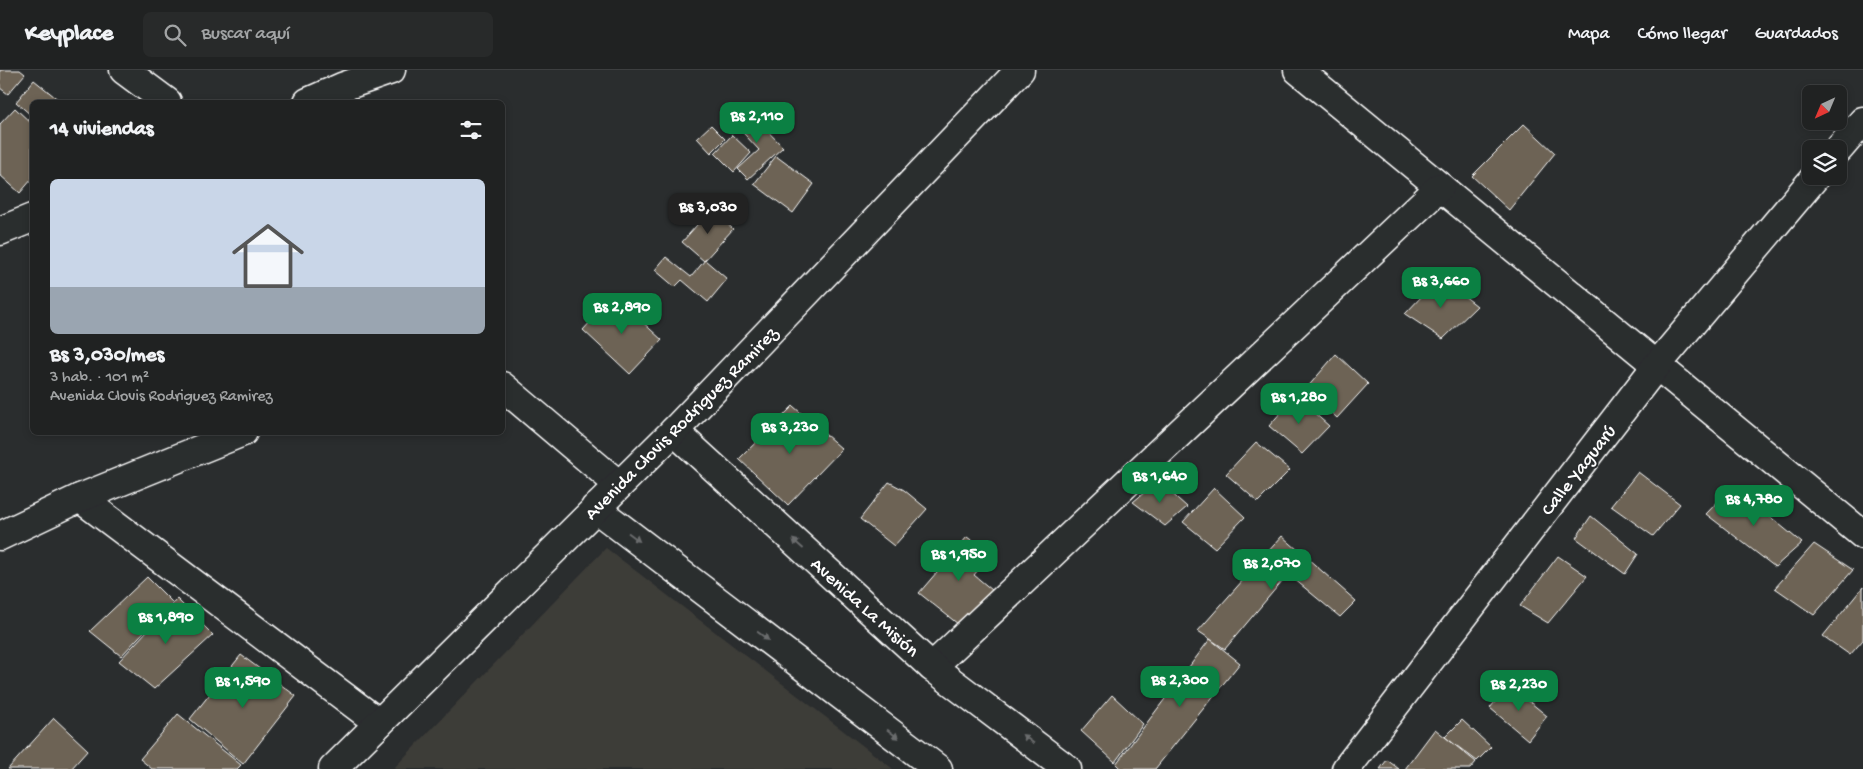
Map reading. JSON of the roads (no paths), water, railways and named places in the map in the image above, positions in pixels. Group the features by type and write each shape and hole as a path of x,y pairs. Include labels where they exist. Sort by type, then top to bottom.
{"street":[{"path":"124,70 164,100"},
{"path":"317,100 338,95 391,70"},
{"name":"Avenida Clovis Rodriguez Ramirez","path":"333,769 674,431 1020,70"},
{"path":"1298,70 1863,535"},
{"path":"1846,140 1863,120"},
{"name":"Calle Yaguarú","path":"1346,769 1657,365 1808,185"},
{"path":"932,666 1440,187"},
{"path":"0,232 30,219"},
{"path":"505,389 619,485"},
{"name":"Avenida La Misión","path":"674,431 932,666 1067,769"},
{"path":"0,536 80,498 236,435"},
{"path":"80,498 379,723"},
{"path":"595,508 938,769"}]}
